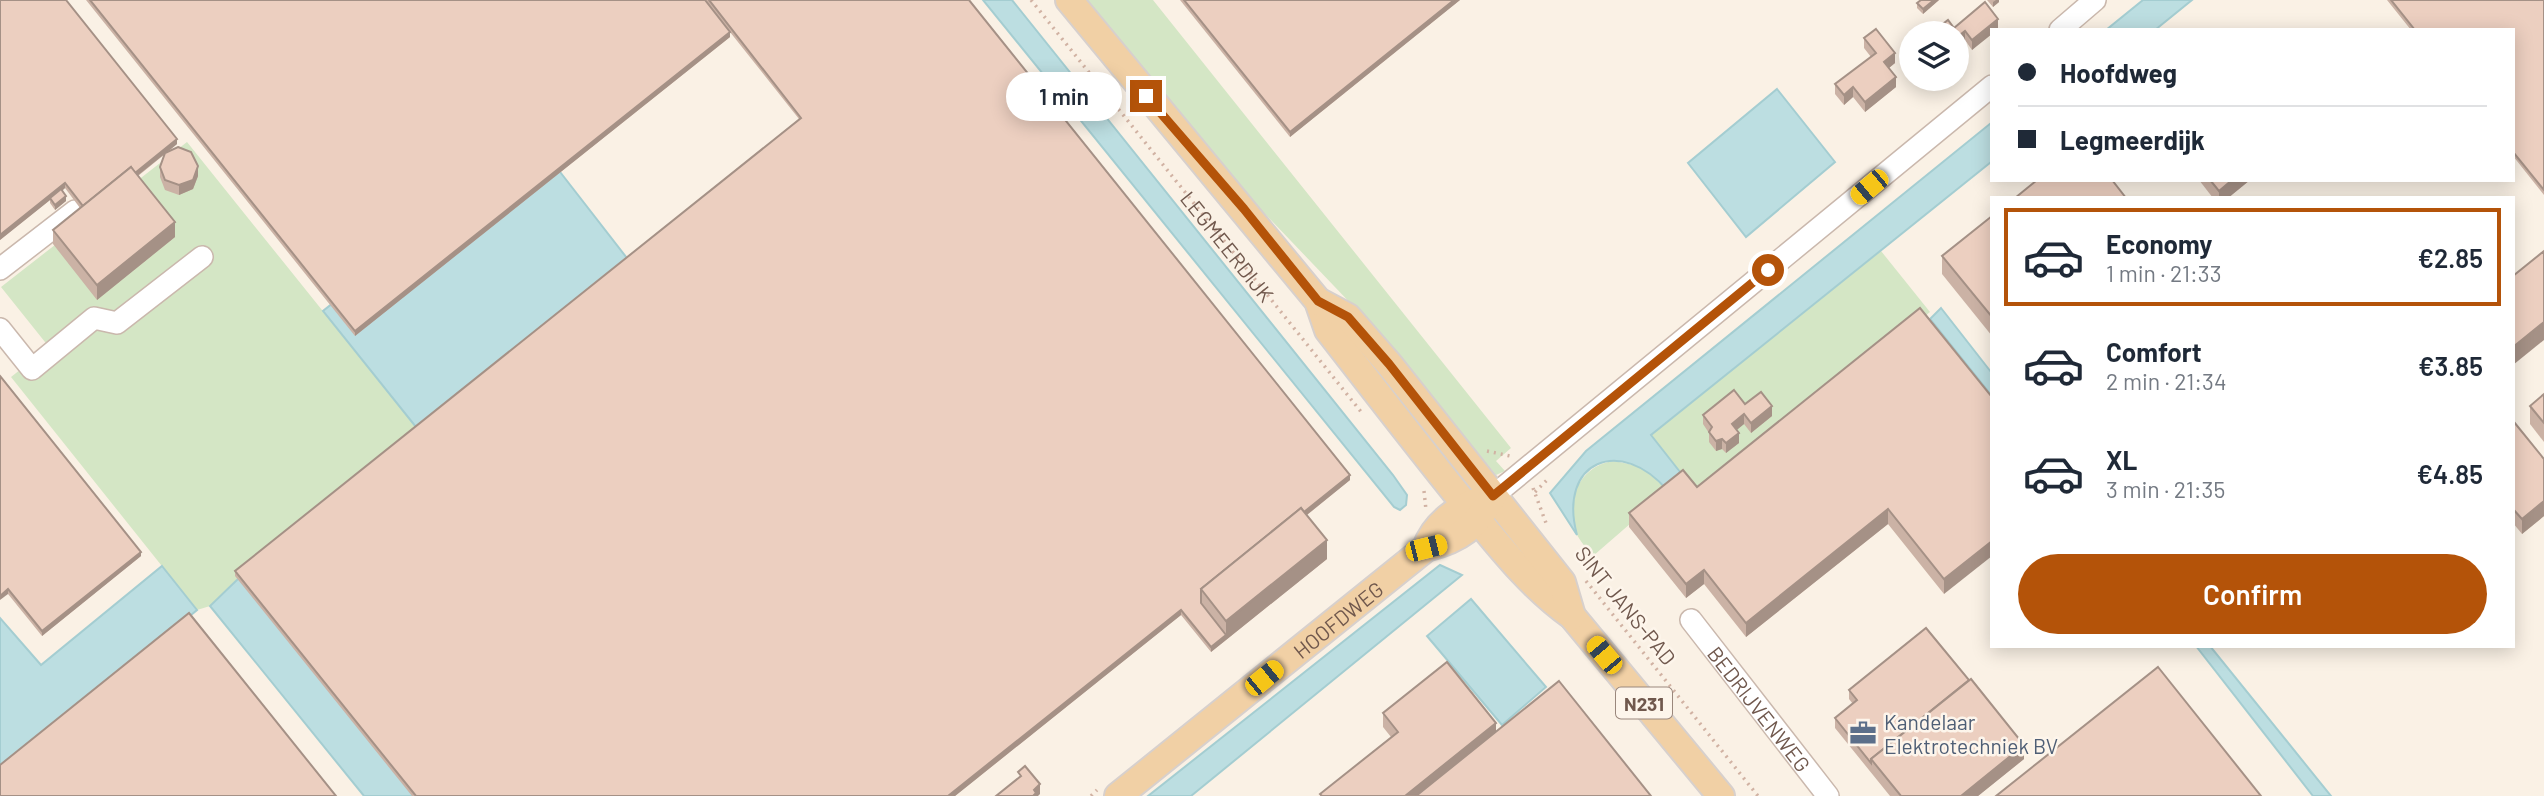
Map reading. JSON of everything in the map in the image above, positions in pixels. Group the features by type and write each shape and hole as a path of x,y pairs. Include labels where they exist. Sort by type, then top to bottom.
{"main road":[{"name":"LEGMEERDIJK","path":"1069,0 1318,301 1328,330 1472,512"},
{"name":"LEGMEERDIJK","path":"1318,301 1348,317 1389,364 1493,496"},
{"name":"HOOFDWEG","path":"1118,796 1426,548 1452,541 1472,512 1493,496"},
{"name":"N231","path":"1493,496 1562,582 1572,616"},
{"name":"N231","path":"1472,512 1533,583 1572,616 1721,796"}],"street":[{"path":"2062,28 2095,0"},
{"name":"HOOFDWEG","path":"1493,496 1990,88"},
{"path":"0,269 75,211"},
{"path":"0,328 32,369 94,318 117,323 202,257"},
{"name":"BEDRIJVENWEG","path":"1691,620 1828,796"}],"path":[{"name":"LEGMEERDIJK","path":"1031,0 1363,415"},
{"path":"1416,480 1424,491"},
{"name":"SINT JANS-PAD","path":"1535,492 1551,533"},
{"name":"SINT JANS-PAD","path":"1584,578 1758,796"}],"green space":[{"path":"1082,0 1153,0 1511,448 1496,461 1505,471 1496,475 1378,332 1202,148"},
{"path":"187,142 420,432 240,576 210,606 197,610 11,377 49,347 1,287"},
{"path":"1881,251 1930,312 1698,502 1650,435"},
{"path":"1614,461 1643,467 1668,491 1593,556 1576,533 1572,509 1574,497 1578,486 1592,469"}],"water":[{"path":"983,0 1012,0 1393,475 1407,495 1406,505 1400,510 1394,507"},
{"path":"2143,0 2192,0 2157,28 2108,28"},
{"path":"1777,89 1835,162 1746,237 1688,163"},
{"path":"1990,124 1990,163 1651,435 1684,477 1668,491 1650,474 1631,464 1613,461 1597,464 1585,474 1576,489 1573,510 1577,535 1550,493 1586,451"},
{"path":"536,141 630,262 420,432 323,311"},
{"path":"1941,308 1990,371 1990,394 1930,319"},
{"path":"1440,565 1462,575 1191,796 1148,796"},
{"path":"162,566 197,610 0,771 0,618 41,665"},
{"path":"240,577 415,796 364,796 210,606"},
{"path":"1471,599 1546,687 1502,725 1427,636"},
{"path":"2198,648 2212,648 2331,796 2313,796"}],"building":[{"path":"0,0 66,0 177,139 135,173 131,167 83,206 65,183 0,235"},
{"path":"90,0 705,0 730,32 355,331"},
{"path":"709,0 969,0 1350,475 1304,512 1301,508 1201,589 1201,603 1226,635 1211,647 1181,610 948,796 416,796 235,571 801,118"},
{"path":"1184,0 1454,0 1290,132"},
{"path":"1921,0 1934,0 1923,9 1917,3"},
{"path":"2391,0 2544,0 2544,190 2515,154 2515,28 2413,28"},
{"path":"1985,2 1998,19 1972,40 1969,36 1969,21 1962,21"},
{"path":"1876,29 1895,53 1884,62 1896,77 1865,102 1853,87 1844,95 1835,84 1876,53 1864,38"},
{"path":"178,147 191,152 198,166 193,180 179,185 165,180 160,167 165,153"},
{"path":"131,167 175,222 97,285 53,230"},
{"path":"2035,182 2114,182 2124,196 2017,196"},
{"path":"2212,182 2230,182 2219,191"},
{"path":"61,189 66,196 55,205 50,198"},
{"path":"1990,218 1990,315 1942,256"},
{"path":"2544,251 2544,322 2515,345 2515,274"},
{"path":"1920,308 1990,395 1990,543 1944,579 1888,509 1746,623 1704,570 1686,584 1629,513 1683,470 1697,487"},
{"path":"0,376 141,552 42,631 8,589 0,596"},
{"path":"1734,390 1745,404 1761,392 1772,406 1751,423 1744,414 1732,424 1739,433 1726,443 1722,439 1716,441 1709,432 1712,427 1703,415"},
{"path":"2544,394 2544,423 2530,406"},
{"path":"2515,423 2544,459 2544,501 2522,519 2515,511"},
{"path":"1301,508 1327,540 1226,621 1201,589"},
{"path":"189,613 336,796 0,796 0,765"},
{"path":"1926,628 1969,680 1871,759 1871,763 1835,718 1857,700 1849,690"},
{"path":"1447,662 1496,723 1405,796 1322,796 1320,794 1398,732 1383,713"},
{"path":"2158,667 2261,796 1996,796"},
{"path":"1971,679 2024,745 1961,796 1901,796 1871,759"},
{"path":"1559,681 1651,796 1416,796"},
{"path":"1025,766 1040,784 1034,790 1036,793 1033,796 996,796 1021,776 1018,772"}],"place":[{"name":"Kandelaar Elektrotechniek BV","path":"1863,733"}],"route":[{"path":"1146,96 1244,209 1318,301 1348,317 1389,364 1493,496 1768,270"}]}
